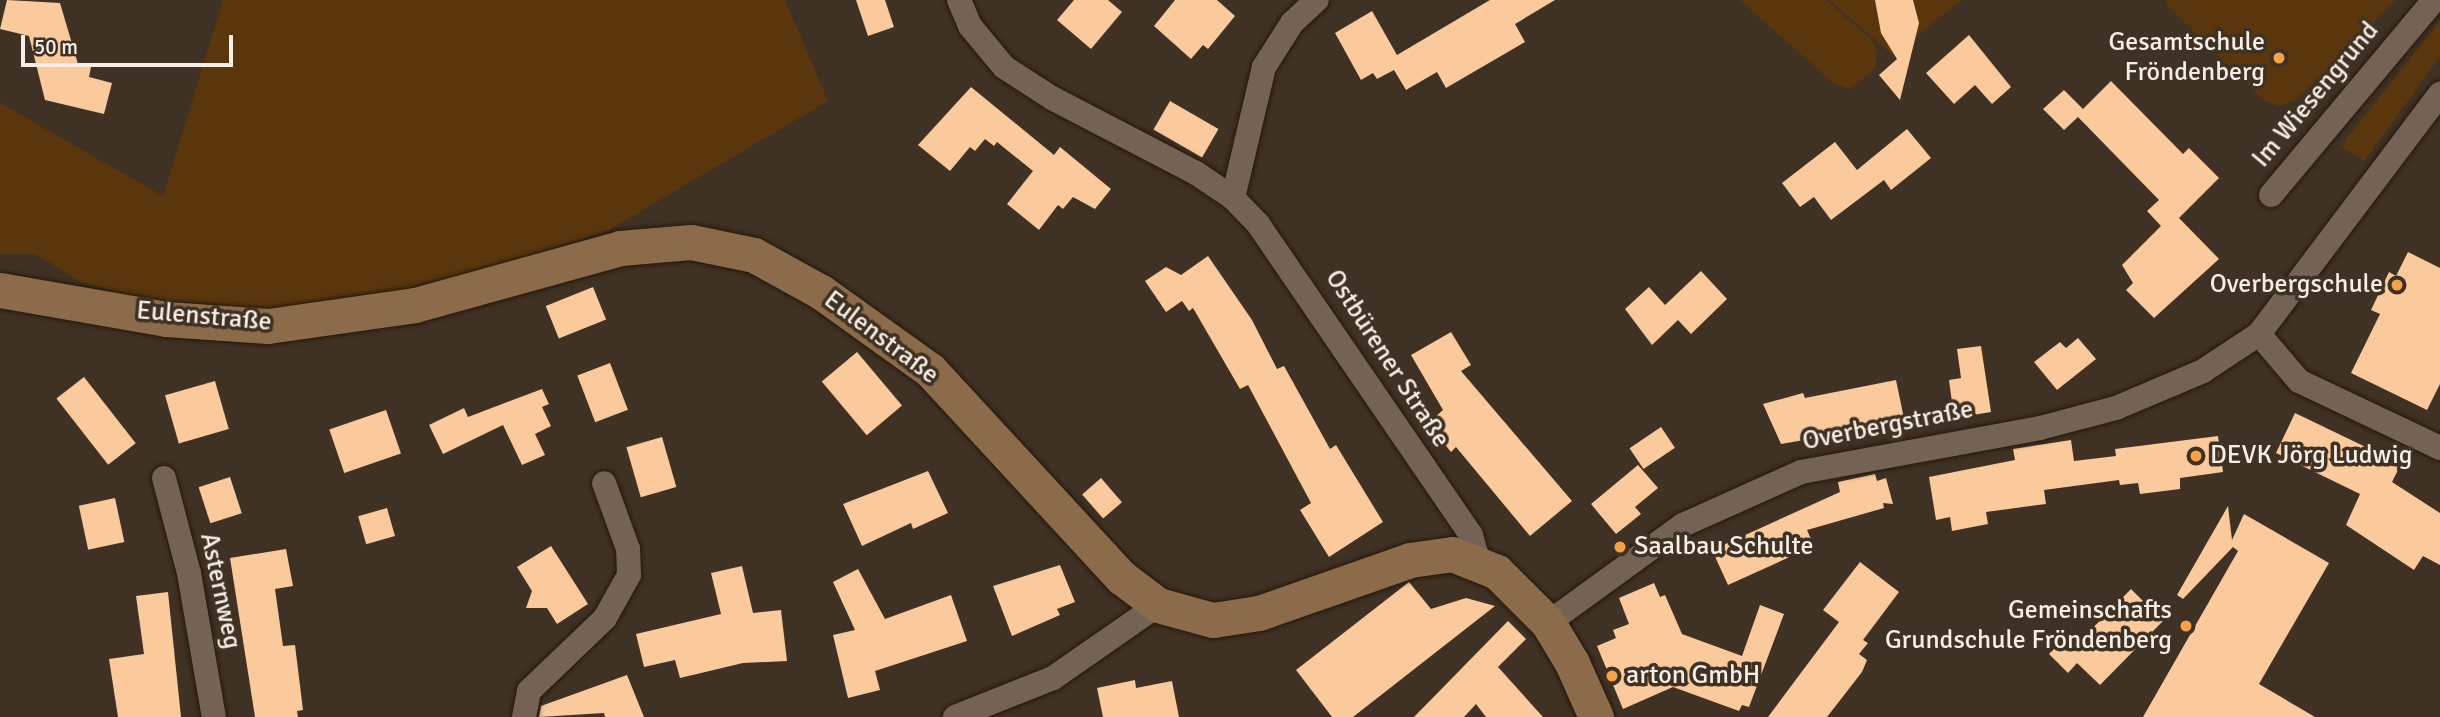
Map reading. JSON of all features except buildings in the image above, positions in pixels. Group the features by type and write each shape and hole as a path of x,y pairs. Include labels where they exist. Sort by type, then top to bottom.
{"main road":[{"name":"Eulenstraße","path":"0,289 166,319 268,326 415,305 620,248 691,242 754,255 821,292 930,370 1121,577 1158,605 1213,620 1234,618 1259,613 1410,560 1452,554 1478,561 1513,584 1548,623 1572,663 1596,717"}],"street":[{"name":"Ostbürener Straße","path":"959,0 970,26 1004,67 1233,198 1287,261 1471,535 1478,561"},
{"path":"1233,198 1264,67 1292,23 1317,0"},
{"name":"Im Wiesengrund","path":"2270,195 2434,0"},
{"name":"Overbergstraße","path":"1548,623 1665,537 1721,504 1801,472 2040,428 2116,408 2203,371 2259,334 2440,94"},
{"path":"2259,334 2299,381 2440,448"},
{"name":"Asternweg","path":"164,478 189,573 214,717"},
{"path":"524,717 529,691 605,618 629,575 628,549 604,483"},
{"path":"955,717 1053,678 1158,605"}],"shaded area":[{"path":"223,0 785,0 828,101 609,230 471,275 326,305 237,311 162,303 80,282 36,254 0,254 0,103 163,196"},
{"path":"1740,0 1826,0 1872,40 1877,51 1875,69 1851,89 1833,83"},
{"path":"1829,0 1962,0 1893,55"},
{"name":"Gesamtschule Fröndenberg","path":"2167,0 2396,0 2296,100 2279,106 2263,100 2165,3"},
{"path":"2440,21 2440,57 2364,161 2341,146"}],"place":[{"name":"Gesamtschule Fröndenberg","path":"2279,58"},
{"name":"Overbergschule","path":"2397,285"},
{"name":"DEVK Jörg Ludwig","path":"2196,456"},
{"name":"Saalbau Schulte","path":"1620,547"},
{"name":"Gemeinschafts Grundschule Fröndenberg","path":"2186,626"},
{"name":"arton GmbH","path":"1612,676"}]}
